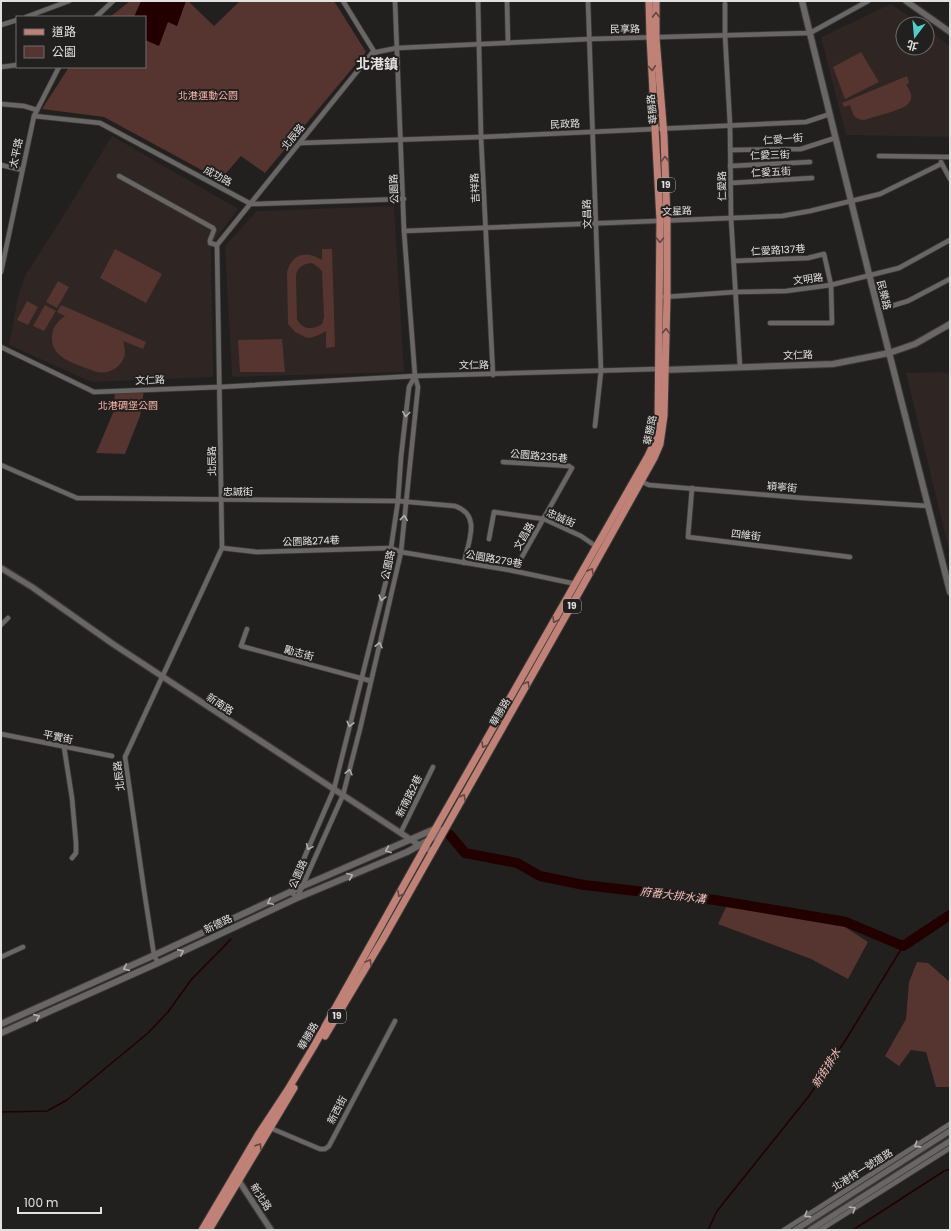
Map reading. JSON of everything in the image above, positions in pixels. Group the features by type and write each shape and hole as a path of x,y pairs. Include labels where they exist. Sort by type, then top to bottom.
{"main road":[{"name":"華勝路","path":"649,1 664,128 663,220 659,297 661,370"},
{"name":"華勝路","path":"440,829 579,586 637,480 655,441 658,426 667,297 663,220 655,129 653,37 656,1"},
{"name":"民樂路","path":"802,1 869,277 950,592"},
{"name":"文仁路","path":"661,370 833,364 888,352 915,344 950,324"},
{"name":"華勝路","path":"579,586 597,547 637,480"},
{"name":"新德路","path":"1,1024 303,886 440,829"},
{"name":"19","path":"425,848 429,840 440,829"},
{"name":"19","path":"425,848 440,829"},
{"name":"華勝路","path":"202,1230 268,1127 425,848"},
{"name":"新德路","path":"1,1033 158,963 297,898 407,852 425,848"},
{"name":"華勝路","path":"209,1230 236,1177"}],"street":[{"path":"29,16 69,1"},
{"path":"97,16 113,1"},
{"path":"343,1 375,53"},
{"name":"公園路","path":"395,1 404,199 404,231 415,376 418,387 401,552 343,795 297,898 292,892 295,879 334,789 386,581 398,501 401,457 409,387 415,376"},
{"name":"吉祥路","path":"478,1 481,137 493,375"},
{"path":"507,1 508,43"},
{"name":"文昌路","path":"588,1 601,371 595,426"},
{"name":"民享路","path":"375,53 397,48 478,44 590,39 810,33 868,1"},
{"path":"906,1 950,32"},
{"name":"仁愛路","path":"725,4 725,35 730,125 731,218 740,367"},
{"path":"1,25 16,20"},
{"name":"北辰路","path":"158,963 154,955 126,757 222,548 217,244 372,53 375,53"},
{"path":"1,67 16,65"},
{"name":"太平路","path":"1,272 34,116 58,68"},
{"path":"1,104 24,106 37,110"},
{"name":"民政路","path":"300,142 481,137 806,122 830,114"},
{"name":"成功路","path":"34,116 100,123 251,204"},
{"name":"仁愛一街","path":"730,150 801,149 836,138"},
{"path":"879,156 950,157"},
{"path":"938,157 950,179"},
{"name":"仁愛三街","path":"730,166 810,162"},
{"name":"文星路","path":"404,231 782,216 880,194 941,164"},
{"path":"1,165 22,170"},
{"path":"119,176 213,228 214,230 210,243 217,244"},
{"name":"仁愛五街","path":"731,183 812,178"},
{"path":"251,204 404,199"},
{"name":"文明路","path":"659,297 736,292 786,291 831,285 869,277 899,268 950,240"},
{"name":"仁愛路137巷","path":"734,261 808,258 824,254 831,285"},
{"path":"878,310 908,302 950,279"},
{"path":"770,323 832,323 831,285"},
{"name":"文仁路","path":"1,347 94,392 220,387 415,376 661,370"},
{"name":"公園路235巷","path":"503,462 569,466 572,468"},
{"name":"忠誠街","path":"1,466 77,498 398,501 455,506 463,508 469,515 472,523 464,563"},
{"name":"文昌路","path":"514,571 572,468"},
{"name":"穎寧街","path":"637,480 650,485 803,498 929,506"},
{"name":"四維街","path":"692,488 688,537 850,557"},
{"name":"忠誠街","path":"489,539 494,512 544,519 581,536 597,547"},
{"name":"公園路274巷","path":"222,548 257,552 391,548 401,552"},
{"name":"公園路279巷","path":"401,552 514,571 579,586"},
{"name":"新南路","path":"1,568 32,587 113,644 425,848"},
{"path":"1,625 8,618"},
{"name":"勵志街","path":"247,629 241,646 371,681"},
{"name":"平實街","path":"1,734 112,756"},
{"path":"64,747 72,798 76,843 76,853 72,858"},
{"name":"新南路2巷","path":"401,832 433,767"},
{"path":"1,957 23,947"},
{"name":"新西街","path":"268,1127 320,1149 326,1149 329,1146 395,1021"},
{"name":"北港特一號道路","path":"784,1230 950,1124"},
{"name":"北港特一號道路","path":"795,1230 950,1131"},
{"path":"810,1230 950,1141"},
{"path":"820,1230 950,1148"},
{"name":"新北路","path":"236,1177 271,1230"}],"shaded area":[{"path":"141,1 186,1 177,26 168,22 159,46 146,40 146,16 134,16"},
{"path":"891,4 908,16 895,16 895,56 935,56 935,35 950,46 950,137 846,135 821,37"},
{"path":"112,136 238,209 211,245 213,377 92,382 9,345 18,296 25,276"},
{"path":"394,206 404,372 232,377 225,246 257,211"},
{"path":"941,372 950,374 950,554 906,373"}],"green space":[{"name":"北港運動公園","path":"130,1 188,1 214,26 240,1 334,1 366,52 265,173 241,156 220,180 104,117 42,109 68,68 146,68 146,16 111,16"},
{"path":"861,52 879,82 845,99 833,67"},
{"path":"907,76 909,83 906,85 910,92 911,98 909,103 904,107 864,120 856,117 850,105 844,107 842,103"},
{"path":"115,249 162,274 146,303 100,278"},
{"path":"322,249 332,249 335,347 326,348 326,331 310,338 295,332 288,324 287,272 289,266 296,257 306,254 322,260","holes":["312,263 322,271 324,317 322,324 308,328 299,323 297,319 296,275 298,269 305,264"]},
{"path":"58,281 69,287 57,308 46,302"},
{"path":"27,301 38,307 28,325 17,320"},
{"path":"45,305 56,311 44,331 33,326"},
{"path":"61,305 146,342 143,349 123,341 125,354 123,359 117,367 109,372 94,371 66,360 55,350 52,336 58,322 65,316 57,312"},
{"path":"282,339 285,372 240,372 238,340"},
{"name":"北港碉堡公園","path":"144,390 140,416 125,454 96,453 113,413 115,391"},
{"path":"726,907 759,910 842,925 868,942 848,979 811,959 718,924"},
{"path":"917,962 928,963 950,982 950,1087 936,1087 926,1052 911,1050 899,1066 885,1056 906,1019 909,982"}],"waterway":[{"name":"府番大排水溝","path":"450,835 465,853 517,863 540,876 584,885 715,900 846,922 903,946 950,915"},
{"path":"1,1112 47,1111 67,1100 148,1033 168,1012 191,980 231,939"},
{"name":"新街排水","path":"708,1230 717,1211 809,1096 845,1041 903,946"},
{"path":"853,1230 944,1171 950,1169"}],"district":[{"name":"北港鎮","path":"377,64"}]}
